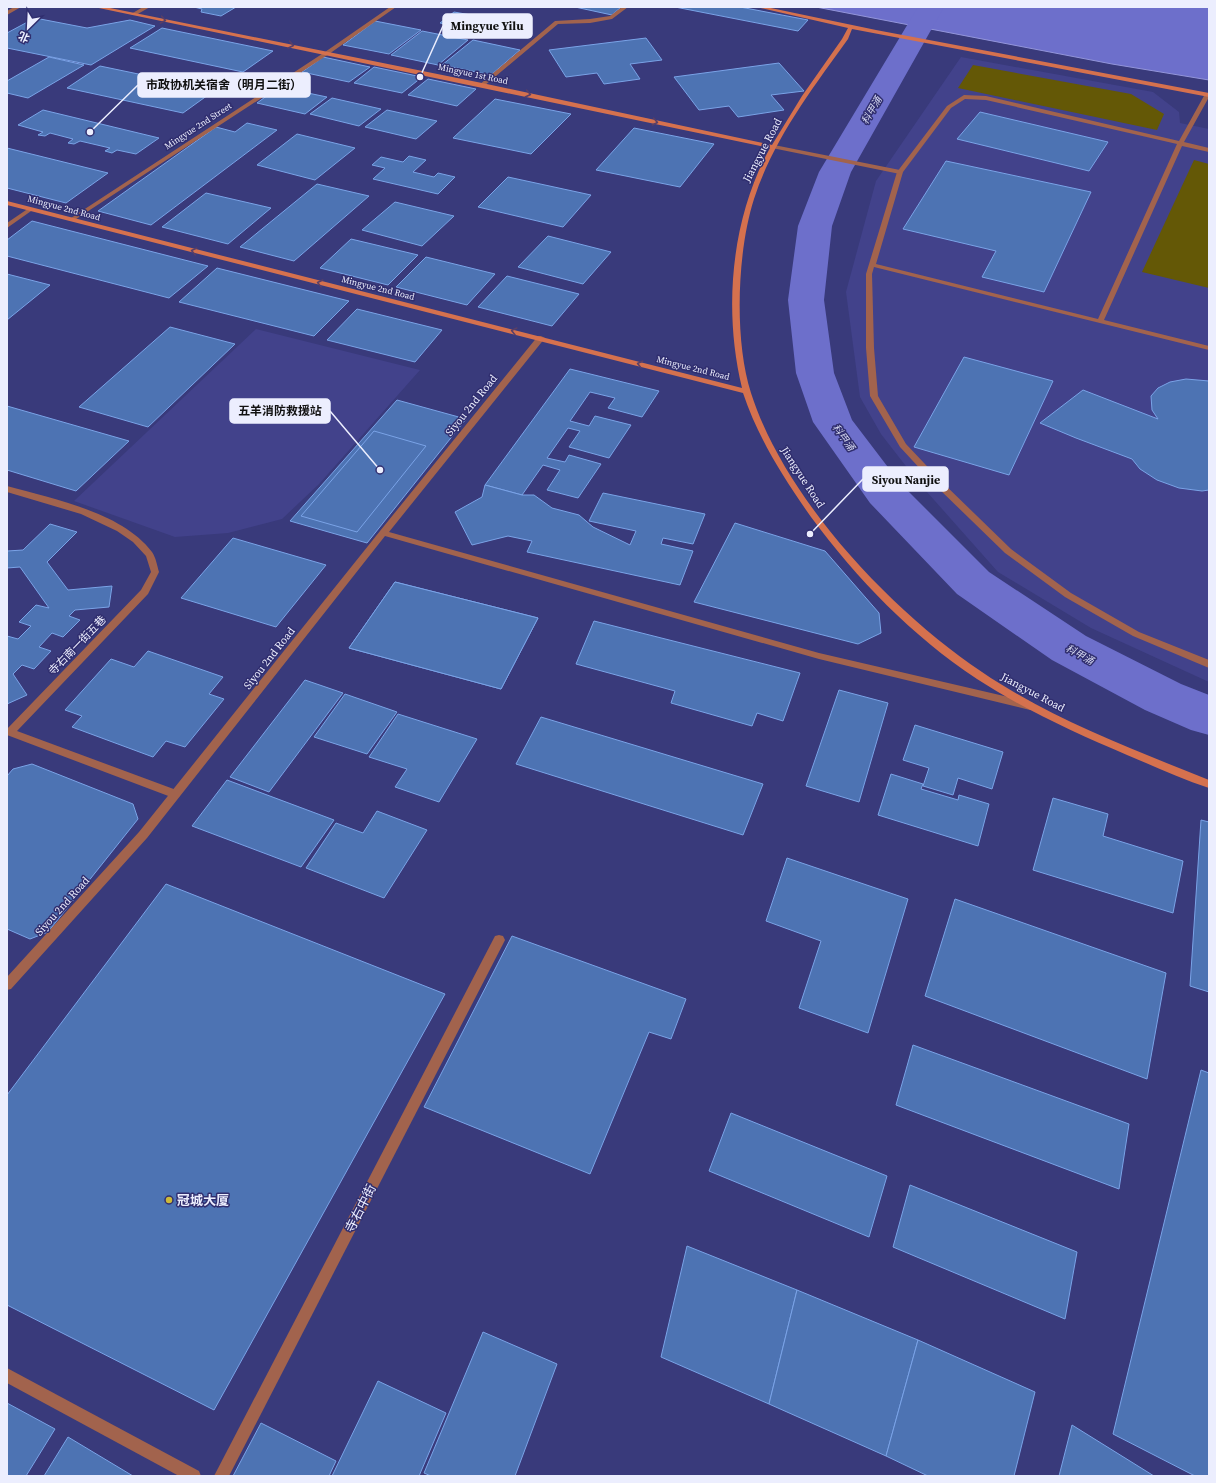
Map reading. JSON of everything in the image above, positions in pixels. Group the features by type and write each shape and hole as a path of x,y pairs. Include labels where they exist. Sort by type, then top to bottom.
{"street":[{"path":"7,13 18,7"},
{"name":"Mingyue 1st Road","path":"97,7 482,85 774,147"},
{"path":"134,14 147,7"},
{"name":"Mingyue 2nd Street","path":"71,220 327,53 393,7"},
{"path":"482,85 557,22 590,21 612,17 625,7"},
{"path":"759,7 876,32 1208,95 1180,144 1100,322"},
{"name":"Jiangyue Road","path":"851,26 794,113 756,181 740,244 737,296 737,339 740,366 746,391 769,445 789,479 829,535 861,573 904,616 937,646 980,676 1032,706 1108,743 1209,784"},
{"path":"1209,150 986,98 964,97 949,107 900,172 873,265 869,274 870,348 874,396 903,445 939,484 1008,551 1068,595 1136,634 1209,664"},
{"path":"774,147 900,172"},
{"name":"Mingyue 2nd Road","path":"7,203 746,391"},
{"path":"7,226 31,209"},
{"path":"873,265 1209,348"},
{"name":"Siyou 2nd Road","path":"7,985 143,835 541,338"},
{"name":"寺右南一街五巷","path":"7,489 92,515 129,534 150,556 155,572 145,592 10,732 175,794"},
{"path":"383,534 819,656 1032,706"},
{"name":"寺右中街","path":"221,1476 499,940"},
{"path":"7,1375 194,1476"}],"shaded area":[{"path":"816,7 1209,7 1209,80 1112,64"},
{"path":"961,57 1153,92 1179,112 1180,123 1209,129 1209,682 1091,628 998,572 919,483 881,434 860,397 846,292 876,181"},
{"path":"973,65 1131,94 1164,114 1157,130 958,88"},
{"path":"1194,160 1209,164 1209,288 1142,272"},
{"path":"256,329 420,370 319,484 282,519 228,533 175,537 74,501"}],"building":[{"path":"194,7 236,7 221,16 201,12 202,9"},
{"path":"575,7 621,7 612,15"},
{"path":"675,7 740,7 808,20 798,31"},
{"path":"454,12 522,24 509,36 440,23"},
{"path":"35,18 87,28 130,20 155,26 91,65 7,48 7,33"},
{"path":"375,21 421,30 389,54 343,45"},
{"path":"162,28 273,51 243,72 130,48"},
{"path":"422,31 468,40 438,65 391,55"},
{"path":"646,38 662,60 630,64 640,79 604,84 597,73 566,77 549,50"},
{"path":"473,40 520,50 491,75 442,65"},
{"path":"49,57 84,65 28,98 7,93 7,81"},
{"path":"323,57 370,67 349,82 302,72"},
{"path":"779,63 804,91 771,95 784,110 738,117 729,106 699,110 674,77"},
{"path":"100,66 215,90 183,113 67,88"},
{"path":"374,67 422,77 402,93 354,83"},
{"path":"428,79 476,89 457,106 408,95"},
{"path":"279,87 327,97 305,114 257,103"},
{"path":"332,98 381,109 359,126 310,114"},
{"path":"495,99 571,114 531,154 453,138"},
{"path":"43,110 159,138 136,154 117,150 112,153 105,151 110,148 80,141 74,144 68,143 73,139 50,133 45,136 38,135 43,132 18,125"},
{"path":"387,110 437,121 416,139 365,127"},
{"path":"980,112 1108,142 1089,171 957,139"},
{"path":"247,123 277,130 151,225 98,211 216,127 235,132"},
{"path":"634,128 714,144 680,187 596,170"},
{"path":"297,134 355,148 315,180 257,165"},
{"path":"7,148 108,173 66,203 7,188"},
{"path":"409,156 426,160 413,172 434,177 438,173 455,177 438,194 373,179 385,168 372,165 381,157 403,162"},
{"path":"946,161 1091,192 1044,292 982,277 996,251 903,229"},
{"path":"508,177 591,195 563,227 478,207"},
{"path":"317,184 369,196 294,261 240,247"},
{"path":"206,193 271,208 228,244 162,227"},
{"path":"395,202 454,216 422,246 362,230"},
{"path":"32,221 208,266 169,298 7,256 7,240"},
{"path":"548,236 611,252 583,284 518,267"},
{"path":"351,239 418,255 388,285 320,268"},
{"path":"426,257 495,274 467,305 396,287"},
{"path":"217,268 349,301 314,336 179,302"},
{"path":"7,274 50,285 7,320"},
{"path":"507,276 579,294 552,326 478,307"},
{"path":"357,309 442,330 415,362 327,340"},
{"path":"170,327 235,344 148,427 79,407"},
{"path":"964,357 1053,381 1009,475 914,447"},
{"path":"570,369 659,391 642,417 608,408 615,398 590,392 570,421 589,426 595,416 631,425 609,458 569,447 580,431 568,428 547,458 565,462 569,455 601,464 578,498 547,490 560,470 543,465 522,495 485,485"},
{"path":"1186,379 1209,381 1209,490 1202,491 1179,488 1157,480 1140,469 1132,459 1040,423 1083,390 1158,419 1152,410 1151,396 1158,388 1170,382"},
{"path":"397,400 466,419 367,543 290,521"},
{"path":"7,406 129,441 76,491 7,470"},
{"path":"374,431 426,446 357,532 301,516"},
{"path":"485,485 522,495 534,495 552,508 579,515 593,527 630,545 636,531 589,521 603,493 705,514 693,544 663,538 661,544 693,551 680,585 527,552 532,541 508,536 472,545 455,512 482,497"},
{"path":"735,523 825,551 879,613 881,633 858,644 694,602"},
{"path":"50,524 77,532 47,562 68,590 112,586 109,607 75,610 69,616 80,620 63,637 52,633 39,647 51,651 34,669 22,665 13,674 27,695 7,704 7,636 18,639 31,626 19,622 36,605 49,608 20,567 7,568 7,551 23,550"},
{"path":"233,538 326,565 276,627 181,598"},
{"path":"395,582 538,618 501,689 349,648","holes":["407,614 491,638 484,651 397,626"]},
{"path":"395,582 538,618 501,689 349,648"},
{"path":"594,621 800,673 783,721 757,713 752,726 671,703 675,691 576,664"},
{"path":"148,651 223,677 209,694 224,699 185,747 166,741 153,757 72,727 82,716 65,710 111,659 134,667"},
{"path":"305,680 343,693 269,792 230,777"},
{"path":"839,690 888,703 859,802 806,786"},
{"path":"345,694 397,712 367,754 314,737"},
{"path":"398,714 477,739 439,802 395,787 407,769 369,757"},
{"path":"541,717 763,784 743,835 516,764"},
{"path":"915,725 1003,752 992,789 958,778 953,795 923,786 929,768 903,760"},
{"path":"32,764 133,804 138,819 48,932 30,939 7,929 7,776 13,769"},
{"path":"891,774 923,784 921,789 958,800 959,795 989,804 978,846 878,815"},
{"path":"227,780 334,820 301,867 192,826"},
{"path":"1053,798 1108,814 1103,836 1183,861 1173,913 1033,870"},
{"path":"377,811 427,830 384,898 306,868 336,823 363,833"},
{"path":"1201,820 1209,822 1209,992 1190,986"},
{"path":"787,858 908,899 868,1033 799,1008 821,941 766,921"},
{"name":"冠城大厦","path":"166,884 445,994 214,1410 7,1305 7,1095"},
{"path":"955,899 1166,973 1147,1079 925,996"},
{"path":"512,936 686,999 671,1039 649,1032 590,1174 424,1107"},
{"path":"913,1045 1129,1124 1119,1189 896,1105"},
{"path":"1201,1070 1209,1073 1209,1476 1195,1476 1113,1434"},
{"path":"731,1113 887,1176 869,1237 709,1171"},
{"path":"910,1185 1077,1252 1065,1319 893,1247"},
{"path":"687,1246 797,1290 769,1404 661,1357"},
{"path":"797,1290 918,1340 886,1456 769,1404"},
{"path":"483,1332 557,1364 515,1476 431,1476 424,1473"},
{"path":"918,1340 1035,1392 1014,1476 928,1476 886,1456"},
{"path":"378,1381 446,1413 419,1476 332,1476"},
{"path":"7,1403 55,1429 26,1476 7,1476"},
{"path":"261,1423 336,1461 329,1476 233,1476"},
{"path":"1072,1425 1154,1476 1059,1476"},
{"path":"68,1437 133,1476 44,1476"}],"waterway":[{"name":"科甲涌","path":"931,7 835,172 815,226 806,300 815,373 833,422 885,493 973,583 1069,648 1163,697 1209,716"}],"place":[{"name":"Mingyue Yilu","path":"420,77"},
{"name":"市政协机关宿舍（明月二街）","path":"90,132"},
{"name":"五羊消防救援站","path":"380,470"},
{"name":"Siyou Nanjie","path":"810,534"},
{"name":"冠城大厦","path":"169,1200"}]}
